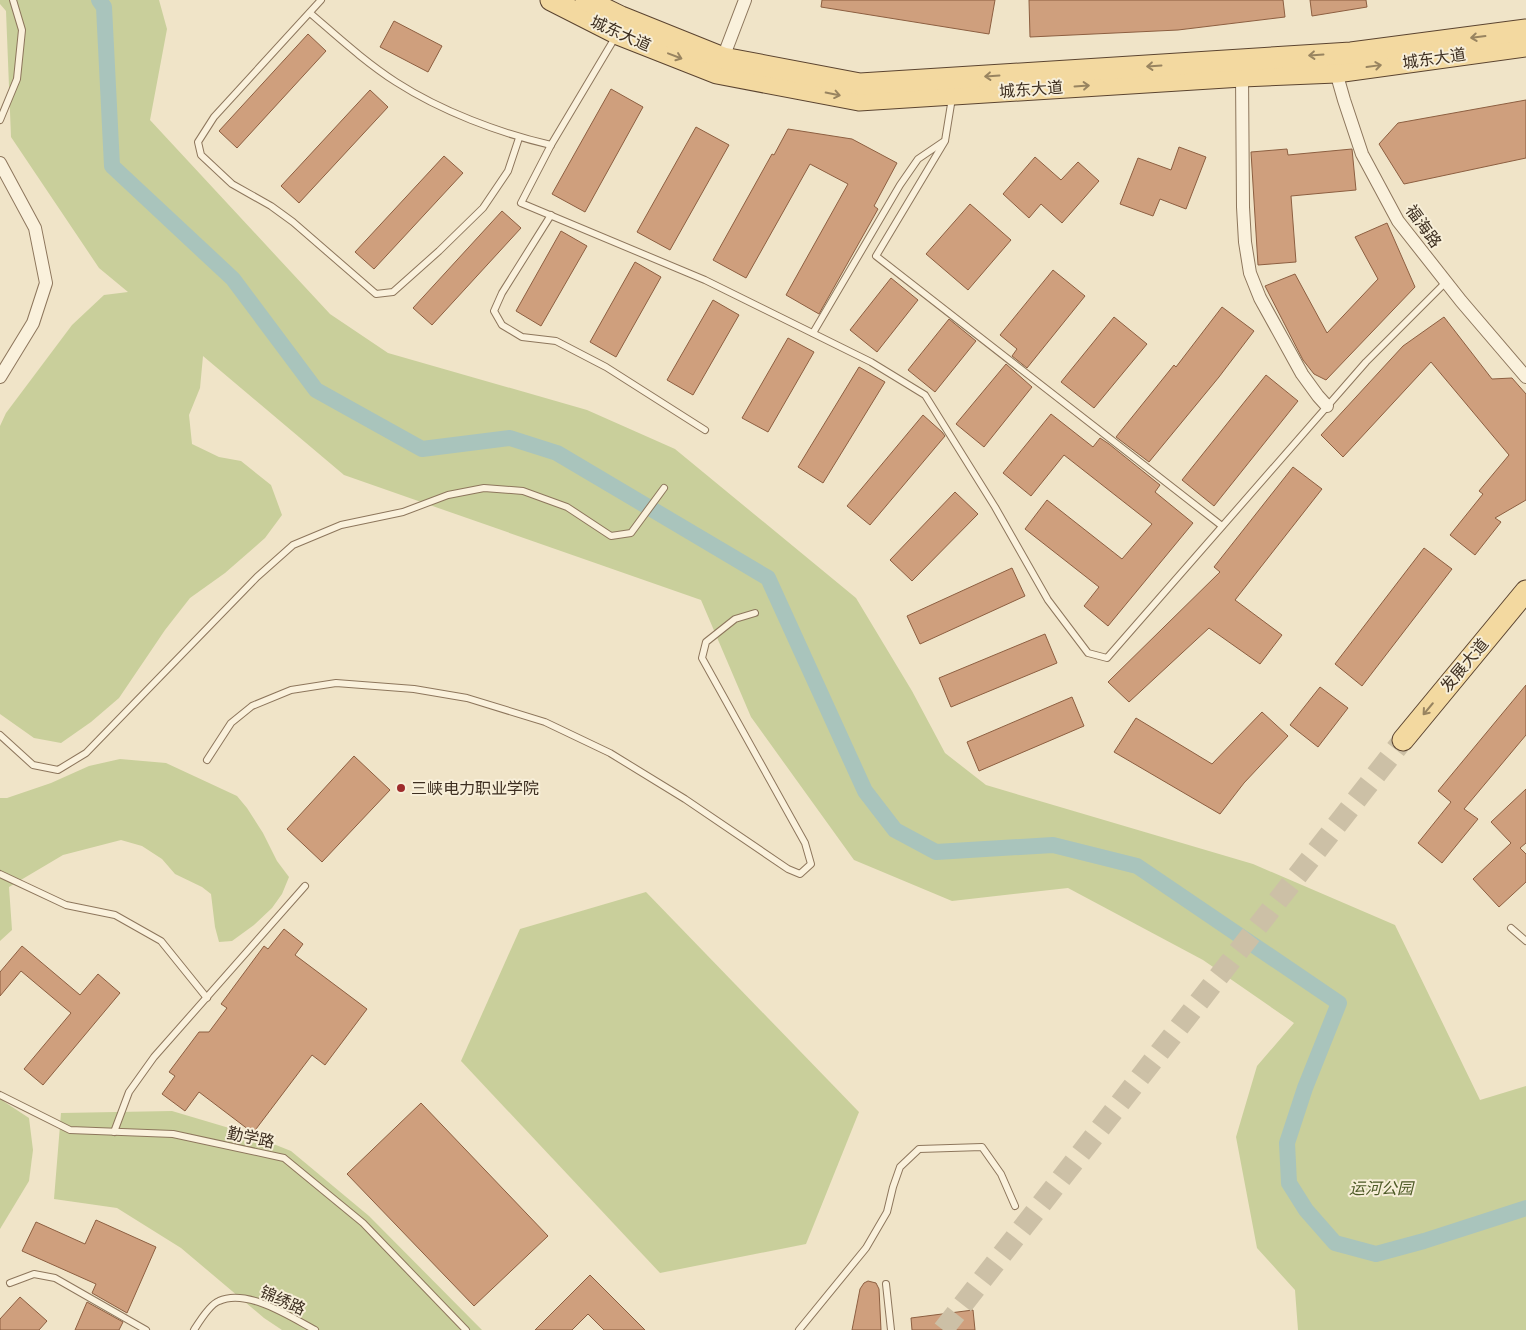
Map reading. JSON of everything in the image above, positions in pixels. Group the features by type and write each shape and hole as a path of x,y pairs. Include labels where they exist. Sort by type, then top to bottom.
{"main road":[{"name":"城东大道","path":"551,0 618,34 720,65 859,100 1242,76 1336,72 1526,46"},
{"name":"城东大道","path":"586,0 720,65 860,84 1350,53 1526,30"},
{"name":"发展大道","path":"1403,740 1526,591"}],"street":[{"path":"720,65 745,0"},
{"name":"福海路","path":"1336,72 1362,154 1398,221 1446,282 1526,377"},
{"path":"1242,76 1243,207 1245,242 1250,273 1260,298 1302,374 1327,406"},
{"path":"0,163 35,228 46,283 33,324 0,377"}],"lane":[{"path":"0,120 17,78 22,30 13,0"},
{"path":"321,0 214,117 198,142 201,155 232,184 271,206 293,222 376,294 393,292 439,251 482,208 508,171 519,138"},
{"path":"310,13 360,56 397,82 442,107 519,138 551,145"},
{"path":"618,34 551,145 521,202 705,280 871,362 925,395 994,507 1048,600 1088,653 1107,658 1366,362 1446,282"},
{"path":"953,94 945,141 876,256 1222,526"},
{"path":"813,333 900,185 918,159 945,141"},
{"path":"551,215 502,293 494,311 502,325 522,337 556,341 606,367 705,430"},
{"path":"0,735 33,766 58,770 86,752 257,577 292,545 342,524 403,512 448,495 484,488 523,491 567,507 611,536 631,533 664,488"},
{"path":"207,760 231,722 252,706 290,690 336,683 414,689 467,698 545,722 610,753 685,799 788,869 800,874 810,864 806,843 702,658 706,642 735,619 755,613"},
{"path":"0,874 66,905 115,915 161,941 207,998"},
{"path":"114,1132 129,1092 154,1057 305,886"},
{"path":"1511,928 1526,941"},
{"name":"勤学路","path":"0,1094 70,1130 174,1134 284,1158 363,1223 466,1330"},
{"path":"799,1330 866,1248 887,1212 900,1167 920,1149 950,1146 982,1146 1001,1174 1015,1206"},
{"path":"10,1283 34,1274 56,1278 146,1330"},
{"path":"886,1284 891,1330"},
{"name":"锦绣路","path":"194,1330 204,1315 218,1301 234,1298 263,1302 315,1330"}],"green space":[{"name":"运河公园","path":"0,0 159,0 167,29 150,120 330,314 388,353 587,410 675,449 856,598 912,691 945,753 986,785 1253,864 1395,925 1480,1100 1526,1086 1526,1330 1298,1330 1295,1290 1257,1248 1236,1137 1257,1066 1294,1023 1203,960 1068,888 952,901 854,860 751,717 701,600 344,475 203,356 200,388 189,415 192,444 219,457 241,461 271,485 282,515 265,538 225,573 190,598 165,630 119,698 91,722 61,743 34,738 0,714 0,426 6,413 72,325 104,295 128,292 99,268 11,137 6,11 0,4"},
{"path":"120,759 166,763 237,796 247,808 263,833 277,861 289,877 282,894 272,908 254,925 232,941 219,942 211,894 202,887 175,874 162,859 142,846 121,840 63,855 9,887 12,930 0,941 0,798 7,798 51,783 89,766"},
{"path":"646,892 859,1112 806,1244 660,1273 461,1061 520,929"},
{"path":"0,1099 29,1118 33,1150 29,1181 0,1229"},
{"path":"172,1111 246,1133 291,1151 369,1216 482,1330 282,1330 264,1318 181,1248 117,1208 54,1199 61,1113"}],"building":[{"path":"822,0 995,0 989,34 821,7"},
{"path":"1029,0 1283,0 1285,17 1178,30 1030,37"},
{"path":"1310,0 1366,0 1367,7 1312,16"},
{"path":"394,21 442,46 428,72 380,47"},
{"path":"308,34 326,51 237,148 219,131"},
{"path":"611,89 643,107 585,212 552,194"},
{"path":"370,90 388,107 299,203 281,186"},
{"path":"1526,100 1526,158 1404,184 1379,144 1398,123"},
{"path":"696,127 729,145 670,250 637,232"},
{"path":"788,129 852,139 897,163 874,206 878,209 819,314 786,295 848,184 810,164 746,278 713,260"},
{"path":"1179,147 1206,157 1186,209 1160,199 1153,216 1120,204 1138,158 1171,170"},
{"path":"1287,149 1288,155 1352,149 1356,190 1291,196 1296,262 1258,265 1251,152"},
{"path":"444,156 463,173 374,269 355,252"},
{"path":"1035,157 1061,180 1078,162 1099,181 1062,223 1041,204 1029,218 1003,194"},
{"path":"970,204 1011,240 968,290 926,254"},
{"path":"502,211 521,228 432,325 413,308"},
{"path":"1387,223 1415,287 1326,380 1314,374 1303,360 1265,286 1295,274 1327,333 1378,279 1355,237"},
{"path":"561,231 587,246 541,326 516,311"},
{"path":"635,262 661,277 616,357 590,342"},
{"path":"1053,270 1085,296 1027,368 1012,356 1017,349 1000,335"},
{"path":"891,278 918,300 877,352 850,330"},
{"path":"713,300 739,315 693,395 667,380"},
{"path":"1222,307 1254,331 1149,462 1116,437 1174,365 1176,367"},
{"path":"1114,317 1147,344 1094,408 1061,382"},
{"path":"1444,317 1492,379 1512,378 1526,394 1526,500 1495,518 1501,522 1475,555 1450,535 1483,494 1479,491 1509,455 1431,362 1343,457 1321,435 1403,346"},
{"path":"949,319 976,341 935,392 908,370"},
{"path":"788,338 814,352 768,432 742,418"},
{"path":"1006,364 1032,387 984,447 956,424"},
{"path":"859,367 885,382 823,483 798,467"},
{"path":"1266,375 1298,401 1214,506 1182,480"},
{"path":"1051,414 1093,447 1100,438 1109,444 1160,485 1155,492 1193,523 1108,626 1084,606 1099,587 1025,529 1047,500 1122,559 1152,524 1064,455 1031,496 1003,473"},
{"path":"923,415 945,436 870,525 847,506"},
{"path":"1293,467 1322,489 1235,600 1282,635 1260,664 1209,628 1129,702 1108,682 1220,572 1214,567"},
{"path":"955,492 978,514 912,581 890,560"},
{"path":"1424,548 1452,569 1362,686 1335,664"},
{"path":"1012,568 1025,596 920,644 907,616"},
{"path":"1045,634 1057,663 951,707 939,678"},
{"path":"1526,685 1526,735 1464,809 1478,819 1442,863 1418,843 1451,802 1438,791"},
{"path":"1320,687 1348,708 1318,747 1290,725"},
{"path":"1072,697 1084,726 979,771 967,742"},
{"path":"1262,712 1288,736 1244,783 1220,814 1114,752 1136,718 1212,764"},
{"path":"354,756 390,790 322,862 287,829"},
{"path":"1526,789 1526,843 1520,848 1526,854 1526,882 1499,907 1473,879 1511,843 1491,822"},
{"path":"284,929 303,944 295,955 367,1009 325,1065 312,1055 253,1133 199,1092 185,1111 162,1094 175,1076 169,1072 199,1032 209,1032 227,1008 221,1004 264,946 268,949"},
{"path":"22,946 80,995 98,974 120,993 43,1085 24,1069 71,1013 21,971 0,996 0,972"},
{"path":"421,1103 548,1236 474,1306 347,1174"},
{"path":"96,1220 156,1247 127,1313 92,1293 96,1284 22,1251 36,1222 85,1244"},
{"path":"590,1275 645,1330 604,1330 588,1314 572,1330 535,1330"},
{"path":"868,1281 876,1283 879,1289 881,1330 852,1330 860,1289"},
{"path":"20,1297 47,1321 39,1330 0,1330 0,1319"},
{"path":"87,1302 123,1322 119,1330 75,1330"},
{"path":"973,1310 975,1330 912,1330 911,1318"}],"waterway":[{"path":"99,0 104,7 112,166 233,279 316,390 422,449 510,438 557,453 768,578 865,791 895,830 936,852 1053,845 1137,866 1339,1003 1305,1088 1287,1143 1289,1183 1306,1210 1335,1243 1376,1254 1424,1241 1526,1208"}],"tunnel":[{"path":"943,1330 1403,740"}],"place":[{"name":"三峡电力职业学院","path":"401,788"}]}
